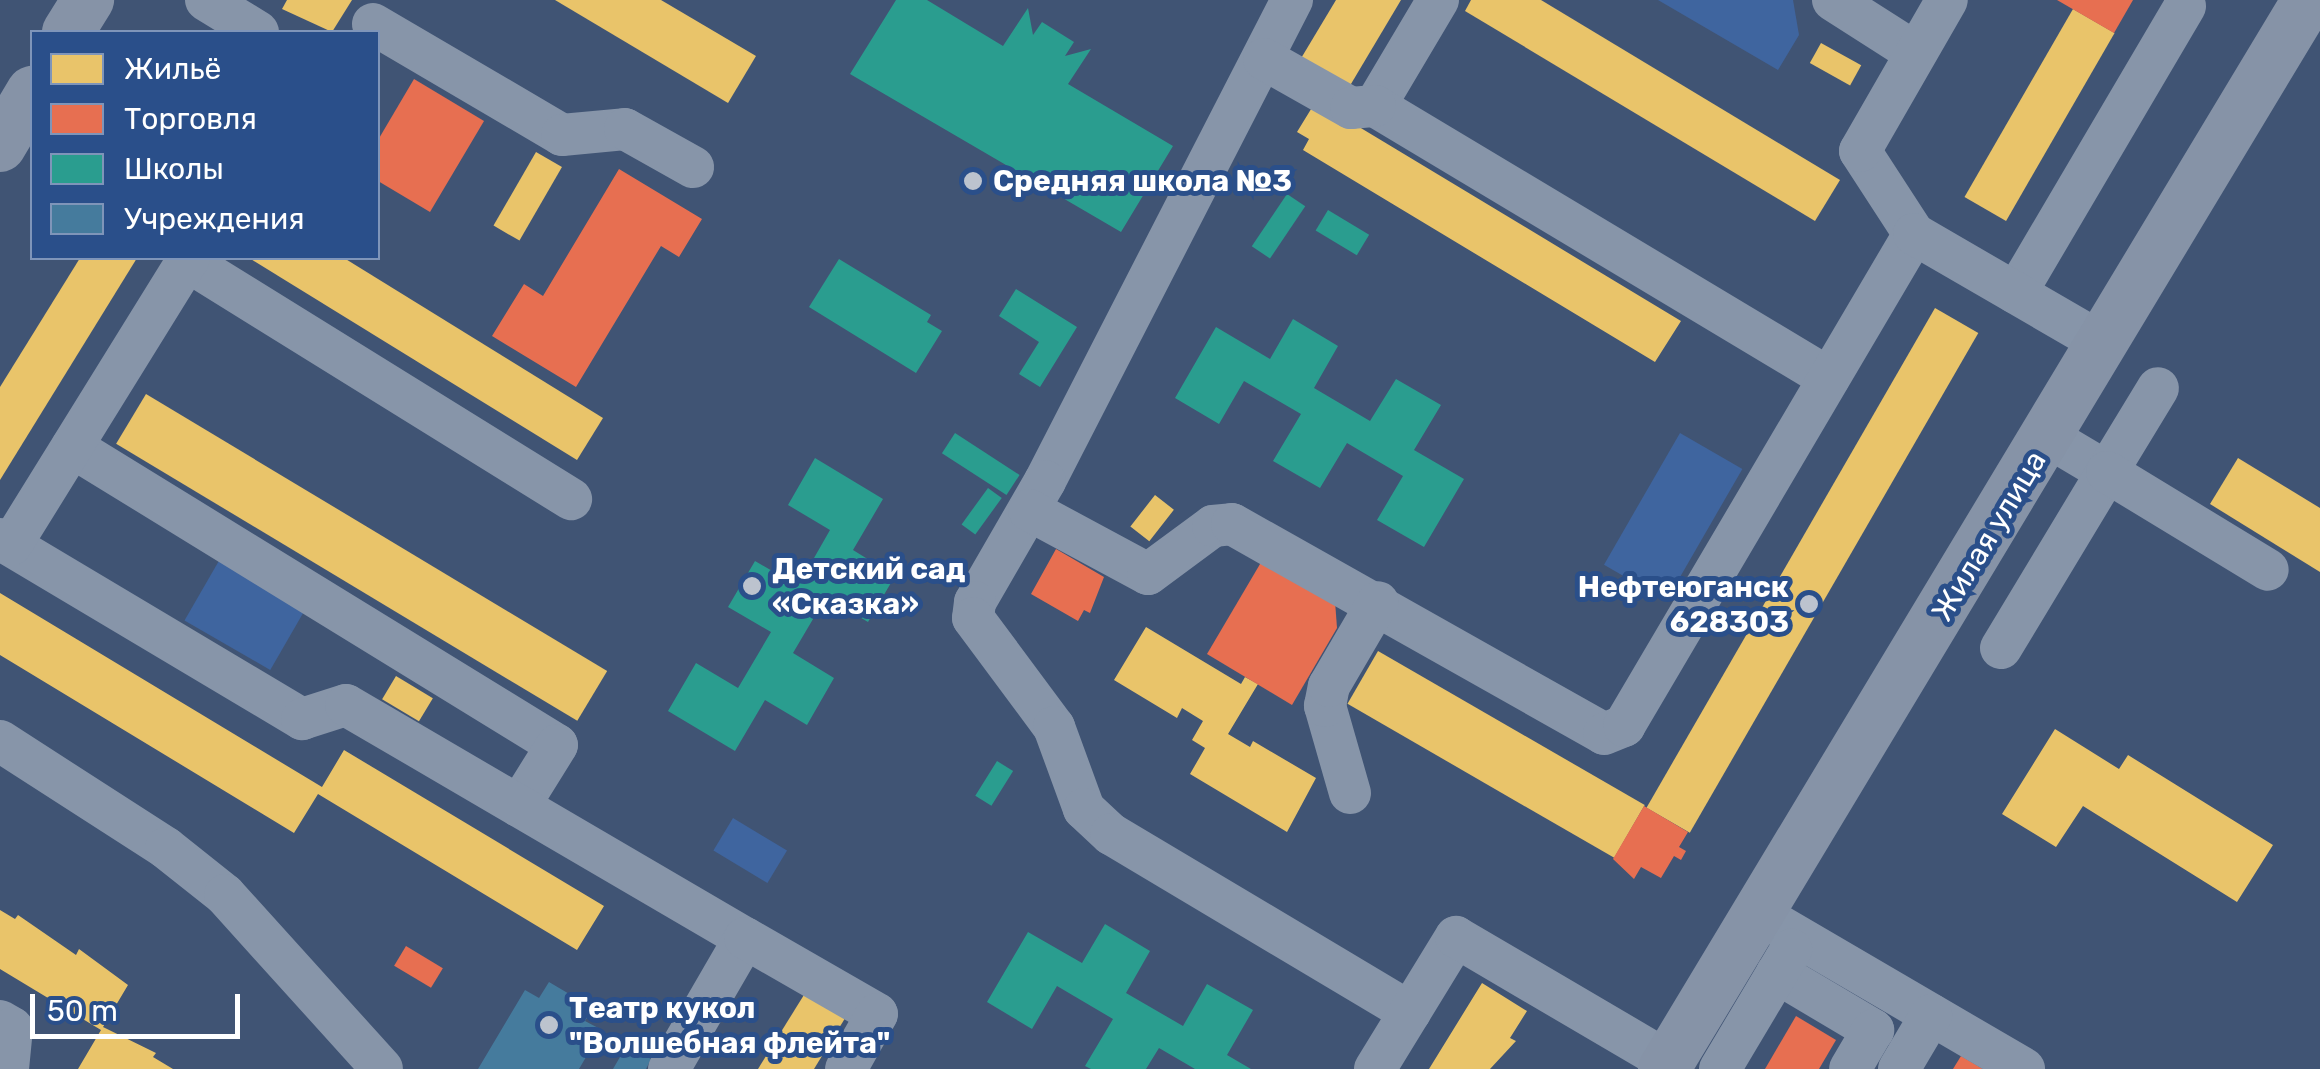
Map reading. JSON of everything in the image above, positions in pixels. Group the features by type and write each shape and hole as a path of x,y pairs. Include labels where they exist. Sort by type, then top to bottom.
{"main road":[{"path":"69,30 88,0"},
{"name":"Жилая улица","path":"1666,1065 1779,925 2048,437 2308,0"},
{"path":"1,140 30,95"}],"street":[{"path":"206,0 255,30"},
{"path":"1292,0 1029,510 976,602 973,618 1054,728 1084,808 1111,834 1410,1012"},
{"path":"1375,106 1438,0"},
{"path":"1833,0 1916,53"},
{"path":"1948,0 1860,152 1914,234 2104,344"},
{"path":"2016,293 2185,6"},
{"path":"376,19 562,135 625,129 693,167"},
{"path":"1264,58 1351,108 1375,106 1829,378"},
{"path":"1029,510 1148,574 1213,526 1232,524 1378,602 1604,734 1624,726 1914,234"},
{"path":"187,260 72,447 6,542 302,719 346,706 877,1014 846,1069"},
{"path":"190,260 571,498"},
{"path":"2001,648 2158,388"},
{"path":"2048,437 2268,570"},
{"path":"72,447 557,745 519,806"},
{"path":"1350,793 1325,706 1329,686 1378,602"},
{"path":"0,741 166,848 225,895 382,1069"},
{"path":"1720,1069 1778,973 1779,925 1855,960 1931,1015 2024,1069"},
{"path":"1376,1069 1410,1012 1450,930 1666,1065"},
{"path":"669,1069 744,938"},
{"path":"1778,973 1873,1030 1850,1069"},
{"path":"1899,1069 1931,1015"},
{"path":"0,1020 12,1028 8,1069"}],"shaded area":[{"path":"1658,0 1793,0 1799,35 1778,70"},
{"path":"1680,433 1742,469 1666,601 1604,565"},
{"path":"220,559 306,608 270,670 185,620"},
{"path":"733,818 787,850 767,883 713,851"}],"building: Жильё":[{"path":"287,0 352,0 333,30 282,9"},
{"path":"555,0 661,0 756,56 728,103"},
{"path":"1336,0 1401,0 1345,94 1297,65"},
{"path":"1471,0 1541,0 1840,180 1815,221 1465,11"},
{"path":"2073,9 2115,33 2006,221 1964,197"},
{"path":"1821,43 1861,65 1850,85 1810,63"},
{"path":"1316,101 1681,321 1655,362 1303,150 1309,139 1297,132"},
{"path":"536,152 562,167 519,241 494,226"},
{"path":"79,260 136,260 0,480 0,387"},
{"path":"252,260 347,260 603,418 577,460"},
{"path":"1935,308 1978,333 1690,833 1646,808"},
{"path":"146,394 607,671 577,721 116,444"},
{"path":"2238,458 2320,508 2320,572 2210,504"},
{"path":"1155,495 1174,510 1149,541 1130,527"},
{"path":"0,593 322,787 344,750 604,906 577,950 318,794 294,833 0,655"},
{"path":"1146,627 1241,684 1245,677 1258,684 1228,734 1250,747 1253,741 1316,778 1287,832 1190,774 1205,748 1192,740 1203,721 1182,708 1177,718 1114,680"},
{"path":"1378,651 1645,805 1614,858 1348,704"},
{"path":"396,676 433,698 419,721 382,699"},
{"path":"2055,729 2119,769 2128,755 2273,845 2237,902 2083,806 2056,847 2002,814"},
{"path":"0,910 15,919 18,915 76,955 79,949 128,985 103,1027 156,1053 153,1057 173,1069 78,1069 101,1030 0,969"},
{"path":"1482,983 1527,1011 1510,1038 1516,1041 1490,1069 1429,1069"},
{"path":"807,990 847,1015 814,1069 758,1069"}],"building: Торговля":[{"path":"2057,0 2133,0 2114,33"},
{"path":"414,79 484,121 430,212 380,182 380,137"},
{"path":"619,169 702,219 679,257 661,246 576,387 492,336 524,284 543,296"},
{"path":"1056,549 1104,577 1090,613 1084,610 1078,621 1031,594"},
{"path":"1263,559 1335,601 1337,628 1292,705 1207,654"},
{"path":"1644,806 1688,832 1679,847 1686,851 1681,860 1674,856 1661,878 1641,867 1634,879 1613,859"},
{"path":"406,946 443,968 431,988 394,966"},
{"path":"1796,1016 1836,1040 1819,1069 1765,1069"},
{"path":"1961,1056 1983,1069 1953,1069"}],"building: Школы":[{"path":"896,0 927,0 1003,46 1028,8 1033,35 1042,22 1074,42 1065,56 1091,49 1068,84 1173,146 1121,232 850,74"},
{"path":"1287,194 1305,206 1270,259 1252,246"},
{"path":"1328,210 1369,235 1357,255 1316,231"},
{"path":"839,259 931,315 927,322 942,331 916,373 809,307"},
{"path":"1016,289 1077,327 1040,387 1019,374 1039,342 999,316"},
{"path":"1293,319 1338,346 1314,388 1370,421 1396,379 1441,405 1414,450 1464,479 1424,547 1377,520 1403,476 1347,443 1320,488 1273,461 1301,414 1244,381 1219,424 1175,398 1216,327 1270,359"},
{"path":"955,433 1020,475 1007,495 942,453"},
{"path":"815,458 883,499 853,550 895,576 868,622 826,597 793,653 834,678 807,725 765,700 735,751 668,711 696,663 738,688 771,632 728,607 755,561 798,586 830,530 788,505"},
{"path":"988,488 1002,498 975,534 962,524"},
{"path":"997,761 1013,771 991,806 975,796"},
{"path":"1105,924 1150,951 1126,993 1183,1026 1207,984 1253,1010 1227,1055 1251,1069 1195,1069 1159,1048 1146,1069 1091,1069 1085,1066 1113,1019 1057,986 1032,1029 987,1002 1028,932 1082,963"}],"building: Учреждения":[{"name":"Театр кукол \"Волшебная флейта\"","path":"549,982 593,1008 585,1021 602,1030 579,1069 478,1069 525,990 539,998"},
{"name":"Театр кукол \"Волшебная флейта\"","path":"627,1045 651,1059 646,1069 613,1069"}],"place":[{"name":"Средняя школа №3","path":"973,181"},
{"name":"Детский сад «Сказка»","path":"752,586"},
{"name":"Нефтеюганск 628303","path":"1809,604"},
{"name":"Театр кукол \"Волшебная флейта\"","path":"549,1025"}]}
